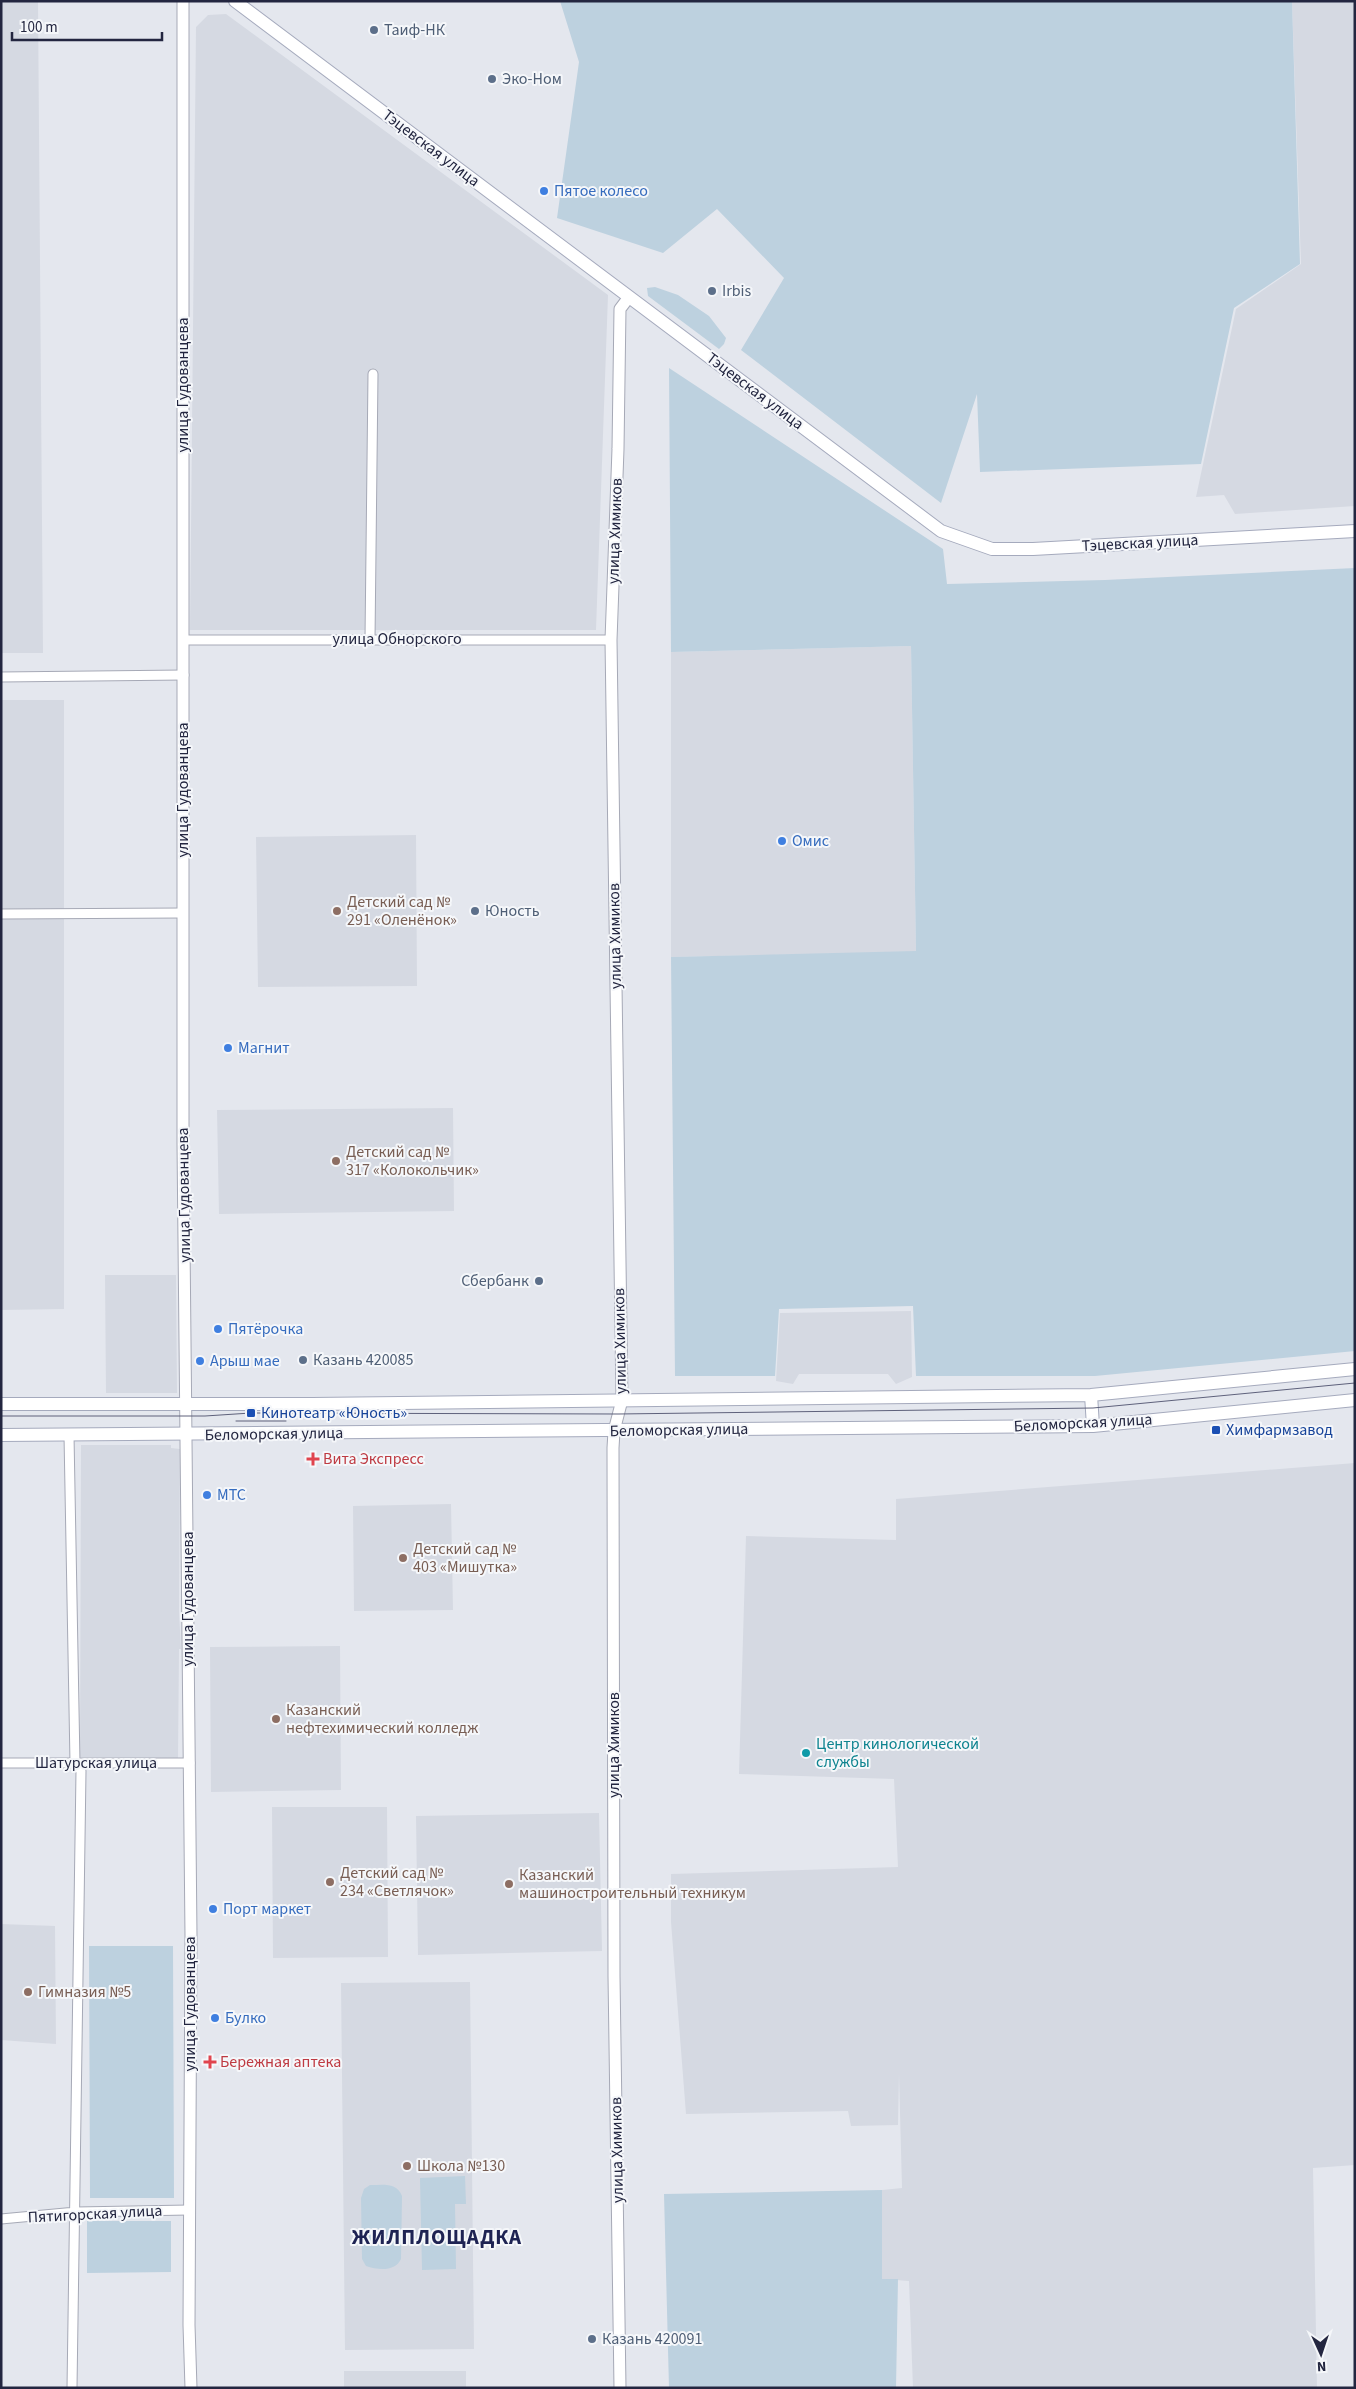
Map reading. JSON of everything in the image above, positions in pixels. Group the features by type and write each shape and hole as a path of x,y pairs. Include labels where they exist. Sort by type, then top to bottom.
{"main road":[{"name":"Тэцевская улица","path":"235,1 941,532 992,549 1033,549 1355,530"},
{"name":"Беломорская улица","path":"1,1404 322,1404 1091,1395 1355,1369"},
{"path":"1091,1395 1093,1426"},
{"name":"Беломорская улица","path":"1,1435 186,1435 1093,1426 1355,1400"}],"street":[{"name":"улица Гудованцева","path":"183,1 183,913 190,1763 189,2210 191,2388"},
{"name":"улица Химиков","path":"620,2388 614,1976 614,1431 622,1400 611,640 618,449 620,309 629,297"},
{"path":"370,639 374,374"},
{"name":"улица Обнорского","path":"184,640 611,640"},
{"path":"1,677 184,675"},
{"path":"1,914 183,913"},
{"path":"69,1435 75,1763 81,1771 80,1925 75,2074 76,2212 72,2388"},
{"name":"Шатурская улица","path":"1,1763 190,1763"},
{"name":"Пятигорская улица","path":"1,2219 76,2212 189,2210"}],"shaded area":[{"path":"1,1 38,1 43,653 1,653"},
{"path":"560,1 1292,1 1300,264 1234,308 1201,464 980,472 977,394 941,503 741,350 784,278 717,209 663,253 557,218 579,62"},
{"path":"1292,1 1355,1 1355,506 1235,514 1224,495 1196,497 1236,309 1301,264"},
{"path":"226,14 608,295 596,630 190,630 196,27 208,15"},
{"path":"655,287 678,295 709,316 726,338 724,344 719,349 648,296 647,288"},
{"path":"669,368 943,549 947,584 1105,580 1355,568 1355,1351 1095,1376 916,1376 913,1306 779,1309 775,1376 675,1376 671,957 916,951 911,646 671,652"},
{"path":"911,646 916,952 671,957 671,652"},
{"path":"1,700 64,700 64,1309 1,1310"},
{"name":"Детский сад № 291 «Оленёнок»","path":"416,835 417,986 258,987 256,837"},
{"name":"Детский сад № 317 «Колокольчик»","path":"453,1108 454,1211 219,1214 217,1110"},
{"path":"105,1275 176,1275 177,1393 106,1393"},
{"path":"911,1311 912,1377 896,1384 888,1374 799,1374 793,1384 776,1381 780,1313"},
{"path":"81,1445 171,1445 171,1448 180,1449 179,1612 181,1649 179,1649 178,1758 80,1757"},
{"path":"1355,1463 1355,2165 1313,2168 1317,2388 913,2388 909,2281 882,2279 882,2190 902,2188 899,2074 898,2125 851,2126 848,2111 686,2114 671,1922 671,1874 898,1867 894,1779 739,1774 746,1536 896,1540 896,1499"},
{"name":"Детский сад № 403 «Мишутка»","path":"451,1504 453,1610 354,1611 353,1506"},
{"name":"Казанский нефтехимический колледж","path":"340,1646 341,1790 211,1792 210,1647"},
{"name":"Детский сад № 234 «Светлячок»","path":"272,1807 387,1807 388,1957 273,1958"},
{"name":"Казанский машиностроительный техникум","path":"599,1813 602,1951 418,1955 416,1816"},
{"name":"Гимназия №5","path":"1,1924 55,1926 56,2044 1,2040"},
{"path":"89,1946 173,1946 174,2198 90,2198"},
{"name":"Школа №130","path":"470,1982 474,2349 345,2350 341,1983"},
{"path":"465,2176 466,2204 455,2204 456,2269 422,2270 420,2178"},
{"path":"370,2185 393,2186 397,2188 402,2196 401,2259 395,2266 386,2269 366,2266 362,2259 361,2198 364,2189"},
{"path":"882,2190 882,2279 898,2279 896,2388 669,2388 664,2194"},
{"path":"87,2221 171,2221 171,2272 87,2273"},
{"path":"344,2371 466,2371 466,2388 344,2388"}],"tram line":[{"path":"1,1416 205,1416 251,1413 618,1414 1093,1408 1355,1383"},
{"path":"236,1421 286,1421"}],"place":[{"name":"Таиф-НК","path":"374,30"},
{"name":"Эко-Ном","path":"492,79"},
{"name":"Пятое колесо","path":"544,191"},
{"name":"Irbis","path":"712,291"},
{"name":"Омис","path":"782,841"},
{"name":"Детский сад № 291 «Оленёнок»","path":"337,911"},
{"name":"Юность","path":"475,911"},
{"name":"Магнит","path":"228,1048"},
{"name":"Детский сад № 317 «Колокольчик»","path":"336,1161"},
{"name":"Сбербанк","path":"539,1281"},
{"name":"Пятёрочка","path":"218,1329"},
{"name":"Казань 420085","path":"303,1360"},
{"name":"Арыш мае","path":"200,1361"},
{"name":"Кинотеатр «Юность»","path":"251,1413"},
{"name":"Химфармзавод","path":"1216,1430"},
{"name":"Вита Экспресс","path":"313,1459"},
{"name":"МТС","path":"207,1495"},
{"name":"Детский сад № 403 «Мишутка»","path":"403,1558"},
{"name":"Казанский нефтехимический колледж","path":"276,1719"},
{"name":"Центр кинологической службы","path":"806,1753"},
{"name":"Детский сад № 234 «Светлячок»","path":"330,1882"},
{"name":"Казанский машиностроительный техникум","path":"509,1884"},
{"name":"Порт маркет","path":"213,1909"},
{"name":"Гимназия №5","path":"28,1992"},
{"name":"Булко","path":"215,2018"},
{"name":"Бережная аптека","path":"210,2062"},
{"name":"Школа №130","path":"407,2166"},
{"name":"Казань 420091","path":"592,2339"}],"district":[{"name":"ЖИЛПЛОЩАДКА","path":"437,2237"}]}
